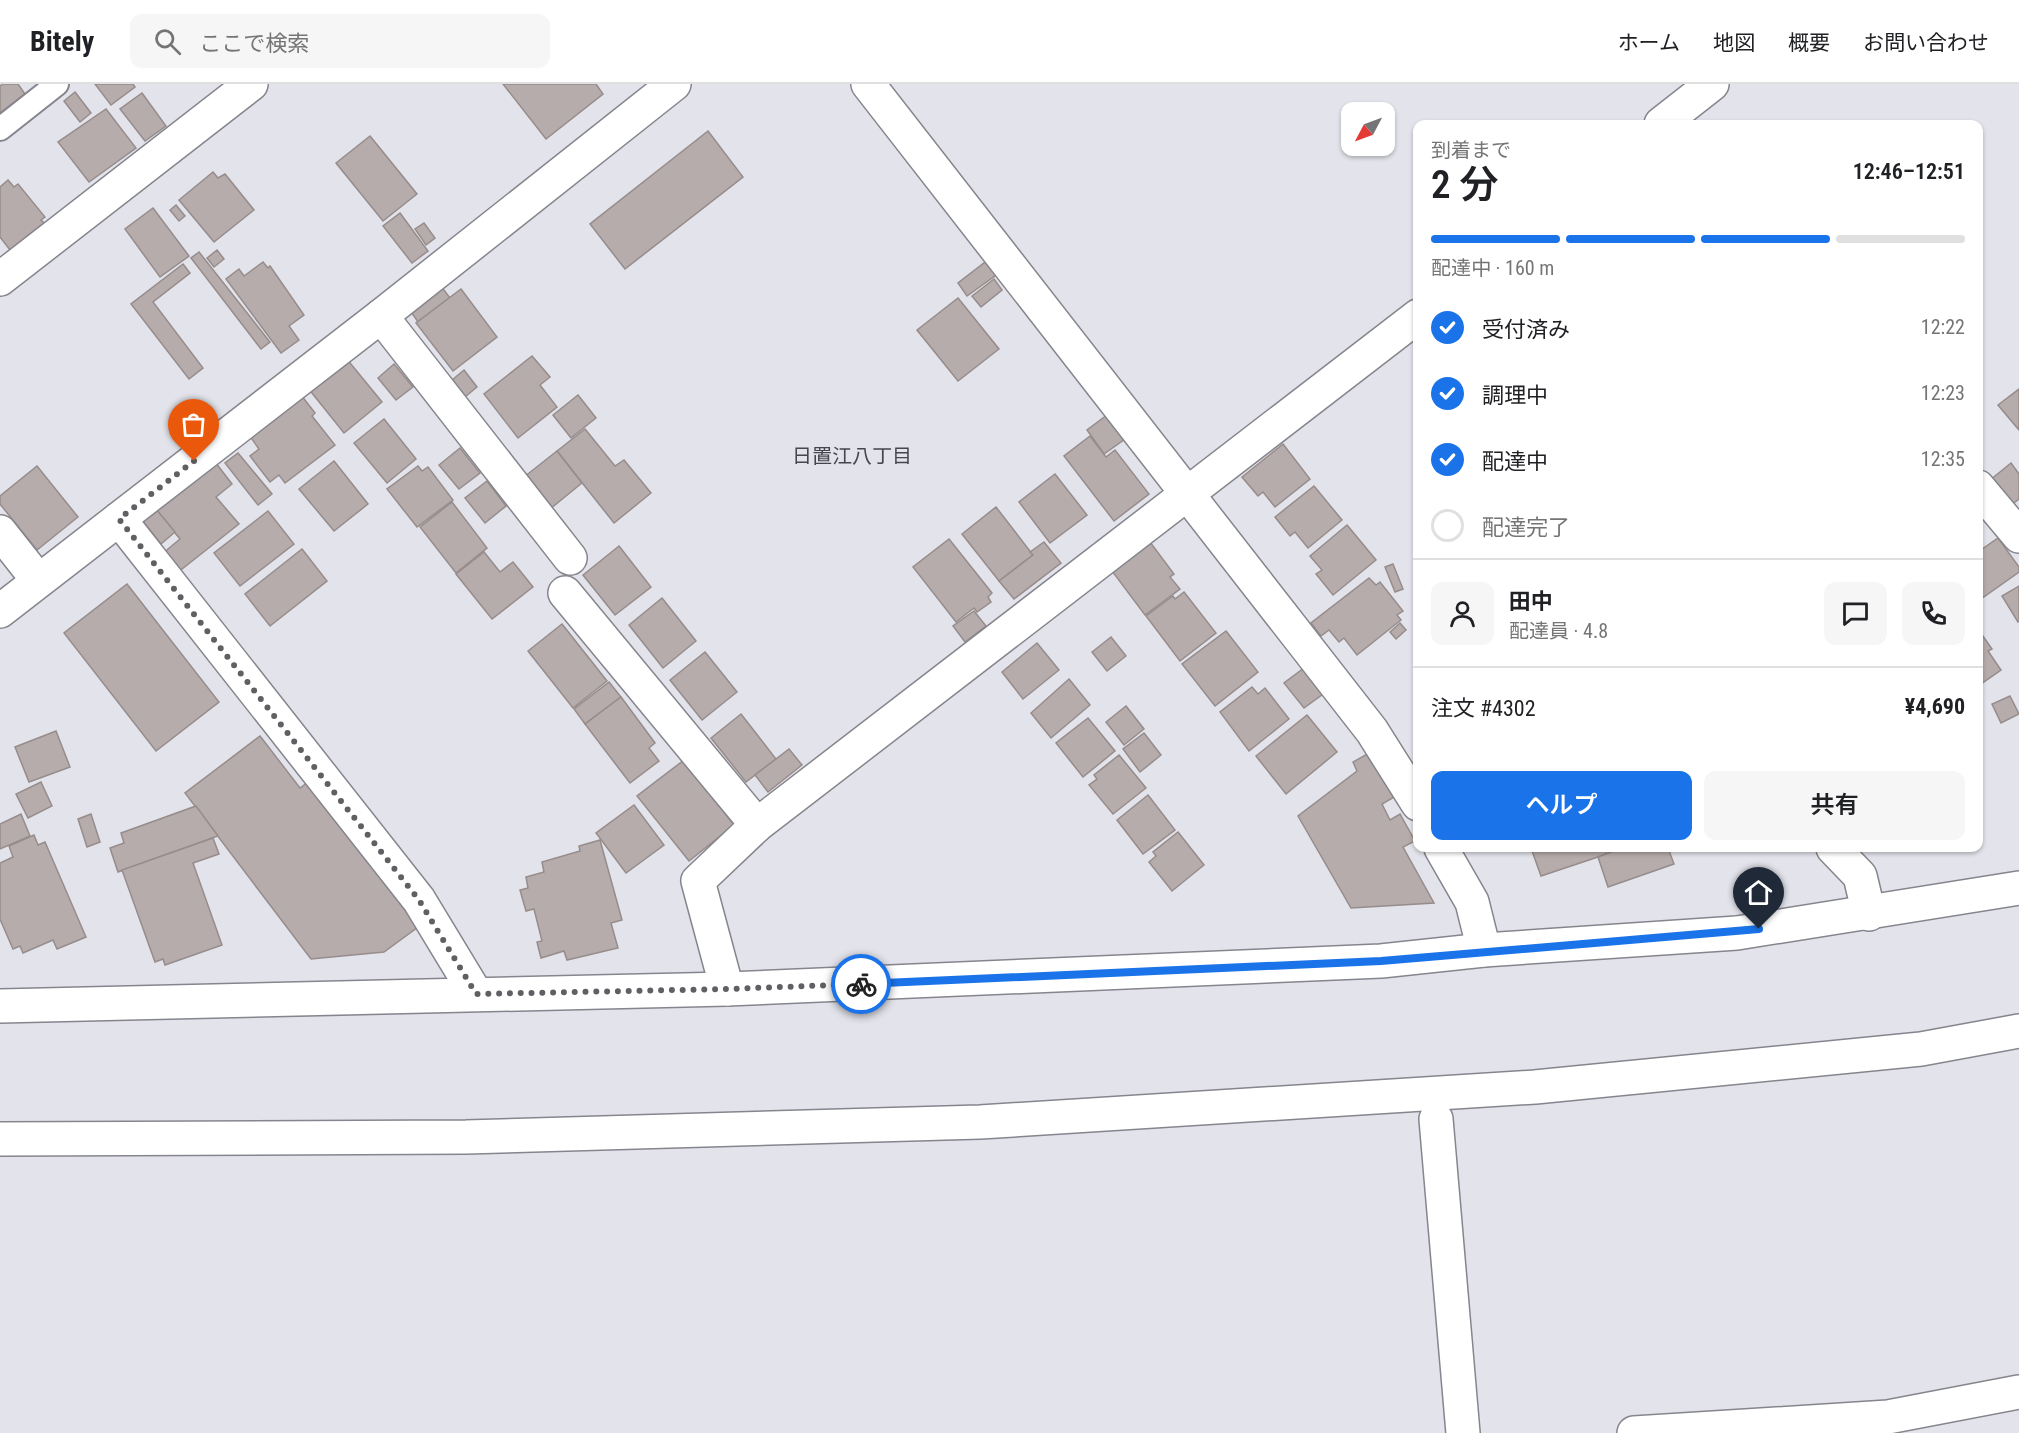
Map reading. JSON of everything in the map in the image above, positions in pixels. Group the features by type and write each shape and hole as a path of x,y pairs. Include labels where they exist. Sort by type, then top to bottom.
{"street":[{"path":"0,279 251,84"},
{"path":"0,611 381,316 674,84"},
{"path":"868,84 1372,730 1413,796"},
{"path":"1675,120 1695,114 1712,84"},
{"path":"381,316 570,558"},
{"path":"727,989 698,881 757,825 1185,493 1413,320"},
{"path":"1983,493 2019,536"},
{"path":"119,519 419,900 476,994"},
{"path":"0,532 38,580"},
{"path":"565,594 757,825"},
{"path":"1444,852 1472,902 1484,950"},
{"path":"1837,852 1860,876 1869,914"},
{"path":"0,1005 727,989 1381,961 1484,950 1737,933 1869,914 2019,888"},
{"path":"0,1139 466,1137 980,1122 1535,1088 1921,1049 2019,1031"},
{"path":"1436,1119 1463,1433"},
{"path":"1634,1433 1888,1417 2019,1392"}],"lane":[{"path":"0,129 57,84"}],"building":[{"path":"18,84 25,94 0,113 0,86"},
{"path":"95,84 133,84 135,87 111,105"},
{"path":"503,84 596,84 603,94 546,139"},
{"path":"75,92 91,113 80,122 64,101"},
{"path":"142,93 166,126 145,141 120,109"},
{"path":"106,109 136,148 89,182 58,142"},
{"path":"708,131 743,177 625,269 590,224"},
{"path":"370,136 417,194 383,221 336,163"},
{"path":"213,172 218,178 225,174 254,210 214,242 179,200"},
{"path":"8,180 14,187 18,184 45,217 41,220 44,223 10,250 0,237 0,187"},
{"path":"176,205 185,216 179,221 170,210"},
{"path":"153,208 189,256 160,277 125,229"},
{"path":"400,213 428,251 412,263 383,226"},
{"path":"424,223 435,238 426,245 415,229"},
{"path":"217,250 224,259 214,267 207,258"},
{"path":"199,252 270,342 261,349 191,258"},
{"path":"989,259 999,273 967,296 958,283"},
{"path":"263,262 268,268 270,266 304,315 289,326 299,340 281,353 226,279 239,269 244,276"},
{"path":"183,264 190,273 153,302 203,368 189,379 131,304"},
{"path":"994,279 1002,290 981,307 972,296"},
{"path":"438,282 450,298 418,322 407,306"},
{"path":"461,289 497,337 453,371 416,323"},
{"path":"958,298 999,349 958,381 917,330"},
{"path":"532,356 550,377 540,385 557,407 518,438 484,394"},
{"path":"346,358 382,402 344,433 308,388"},
{"path":"394,364 413,387 396,400 378,378"},
{"path":"464,370 477,387 465,397 452,380"},
{"path":"2019,389 2019,430 1998,405"},
{"path":"301,395 315,413 312,416 335,445 285,483 279,475 270,482 250,456 259,449 249,435"},
{"path":"578,395 596,418 571,438 553,415"},
{"path":"1107,415 1125,439 1104,454 1087,430"},
{"path":"384,419 416,459 387,483 354,443"},
{"path":"585,429 615,466 624,460 651,493 614,523 557,451"},
{"path":"1090,436 1106,457 1115,450 1149,494 1114,521 1064,456"},
{"path":"1283,444 1310,479 1275,507 1263,492 1258,496 1242,477"},
{"path":"460,448 480,473 459,489 439,465"},
{"path":"557,451 582,483 550,509 524,477"},
{"path":"238,453 272,494 258,505 225,463"},
{"path":"212,458 232,484 216,497 239,524 177,573 162,554 180,539 153,506"},
{"path":"334,461 368,504 334,531 299,489"},
{"path":"2011,463 2019,474 2019,499 2010,506 1990,480"},
{"path":"37,466 78,517 37,550 0,504 0,496"},
{"path":"418,466 422,471 428,467 453,500 417,527 387,489"},
{"path":"1055,474 1087,515 1050,543 1019,502"},
{"path":"487,481 506,506 485,523 465,498"},
{"path":"1314,486 1342,520 1308,548 1295,532 1290,536 1275,517"},
{"path":"452,502 487,548 456,573 420,527"},
{"path":"996,507 1033,555 999,581 962,534"},
{"path":"156,509 175,532 161,544 142,520"},
{"path":"268,511 294,544 240,586 214,553"},
{"path":"1347,525 1376,560 1333,595 1316,574 1322,570 1310,556"},
{"path":"1998,538 2019,567 2019,572 1983,597 1983,548"},
{"path":"949,539 992,593 988,597 991,602 977,612 974,608 956,622 913,567"},
{"path":"1044,542 1061,563 1014,599 999,581 1033,555 1030,552"},
{"path":"1150,542 1174,574 1170,577 1180,589 1145,615 1112,571"},
{"path":"619,546 651,587 615,615 583,575"},
{"path":"302,549 327,581 270,626 245,594"},
{"path":"484,552 500,572 513,562 533,587 492,619 456,574"},
{"path":"1393,564 1403,589 1395,592 1385,567"},
{"path":"1369,578 1376,585 1380,582 1403,611 1397,615 1401,620 1357,655 1344,638 1339,642 1329,630 1321,636 1311,623"},
{"path":"127,584 219,702 156,751 64,633"},
{"path":"2019,586 2019,621 2018,622 2002,596"},
{"path":"1184,592 1216,633 1180,661 1146,616 1173,596 1175,599"},
{"path":"662,598 696,641 663,668 629,625"},
{"path":"974,611 986,626 965,642 953,626"},
{"path":"1400,623 1406,630 1396,639 1390,632"},
{"path":"562,624 607,681 573,708 528,651"},
{"path":"1226,631 1258,672 1215,706 1182,664"},
{"path":"1983,636 1992,649 1988,651 2001,670 1983,683"},
{"path":"1111,637 1126,656 1107,671 1092,652"},
{"path":"1037,643 1059,670 1023,699 1002,672"},
{"path":"705,652 737,692 702,720 670,680"},
{"path":"1304,668 1323,694 1304,708 1284,683"},
{"path":"1069,679 1090,705 1051,738 1031,713"},
{"path":"609,682 621,697 585,724 574,709"},
{"path":"1252,687 1258,694 1265,688 1289,719 1249,751 1220,712"},
{"path":"2010,696 2019,714 2001,723 1992,704"},
{"path":"621,697 655,743 649,748 659,761 630,783 585,724"},
{"path":"1126,706 1144,729 1124,745 1106,722"},
{"path":"741,714 776,759 746,782 711,738"},
{"path":"1307,715 1337,752 1286,794 1256,756"},
{"path":"1088,718 1115,751 1083,777 1056,743"},
{"path":"56,731 70,767 29,782 15,747"},
{"path":"1144,733 1161,755 1140,772 1123,749"},
{"path":"260,736 300,788 308,782 418,927 384,952 311,959 185,793"},
{"path":"1378,748 1401,793 1382,804 1390,820 1400,814 1413,837 1413,842 1403,847 1434,903 1351,908 1298,816 1357,771 1353,762"},
{"path":"789,749 802,765 768,792 755,775"},
{"path":"1119,755 1146,788 1113,814 1089,785 1097,779 1094,775"},
{"path":"684,760 734,825 689,861 637,796"},
{"path":"41,782 52,806 28,818 16,794"},
{"path":"1148,795 1175,830 1143,854 1117,820"},
{"path":"634,805 664,845 626,873 596,833"},
{"path":"196,806 218,836 118,872 110,848 124,843 121,833"},
{"path":"21,814 30,836 0,849 0,824"},
{"path":"91,814 100,842 87,847 78,819"},
{"path":"1178,832 1204,865 1172,891 1149,862 1156,856 1153,852"},
{"path":"34,835 38,845 45,842 86,937 57,949 53,940 23,953 20,946 13,949 0,919 0,863 13,857 9,846"},
{"path":"213,838 219,854 193,863 222,945 165,965 163,959 155,962 122,870"},
{"path":"600,840 622,920 611,923 618,948 567,960 564,951 541,958 537,942 542,941 534,909 526,911 520,890 528,888 526,877 544,872 542,862 580,851 579,846"},
{"path":"1532,852 1606,852 1607,854 1541,876"},
{"path":"1611,852 1670,852 1674,864 1608,887 1598,857"}],"way so far":[{"path":"194,461 119,519 419,900 476,994 861,984"}],"district":[{"name":"日置江八丁目","path":"852,456"}],"route":[{"path":"861,984 1381,961 1484,950 1737,933 1759,929"}]}
